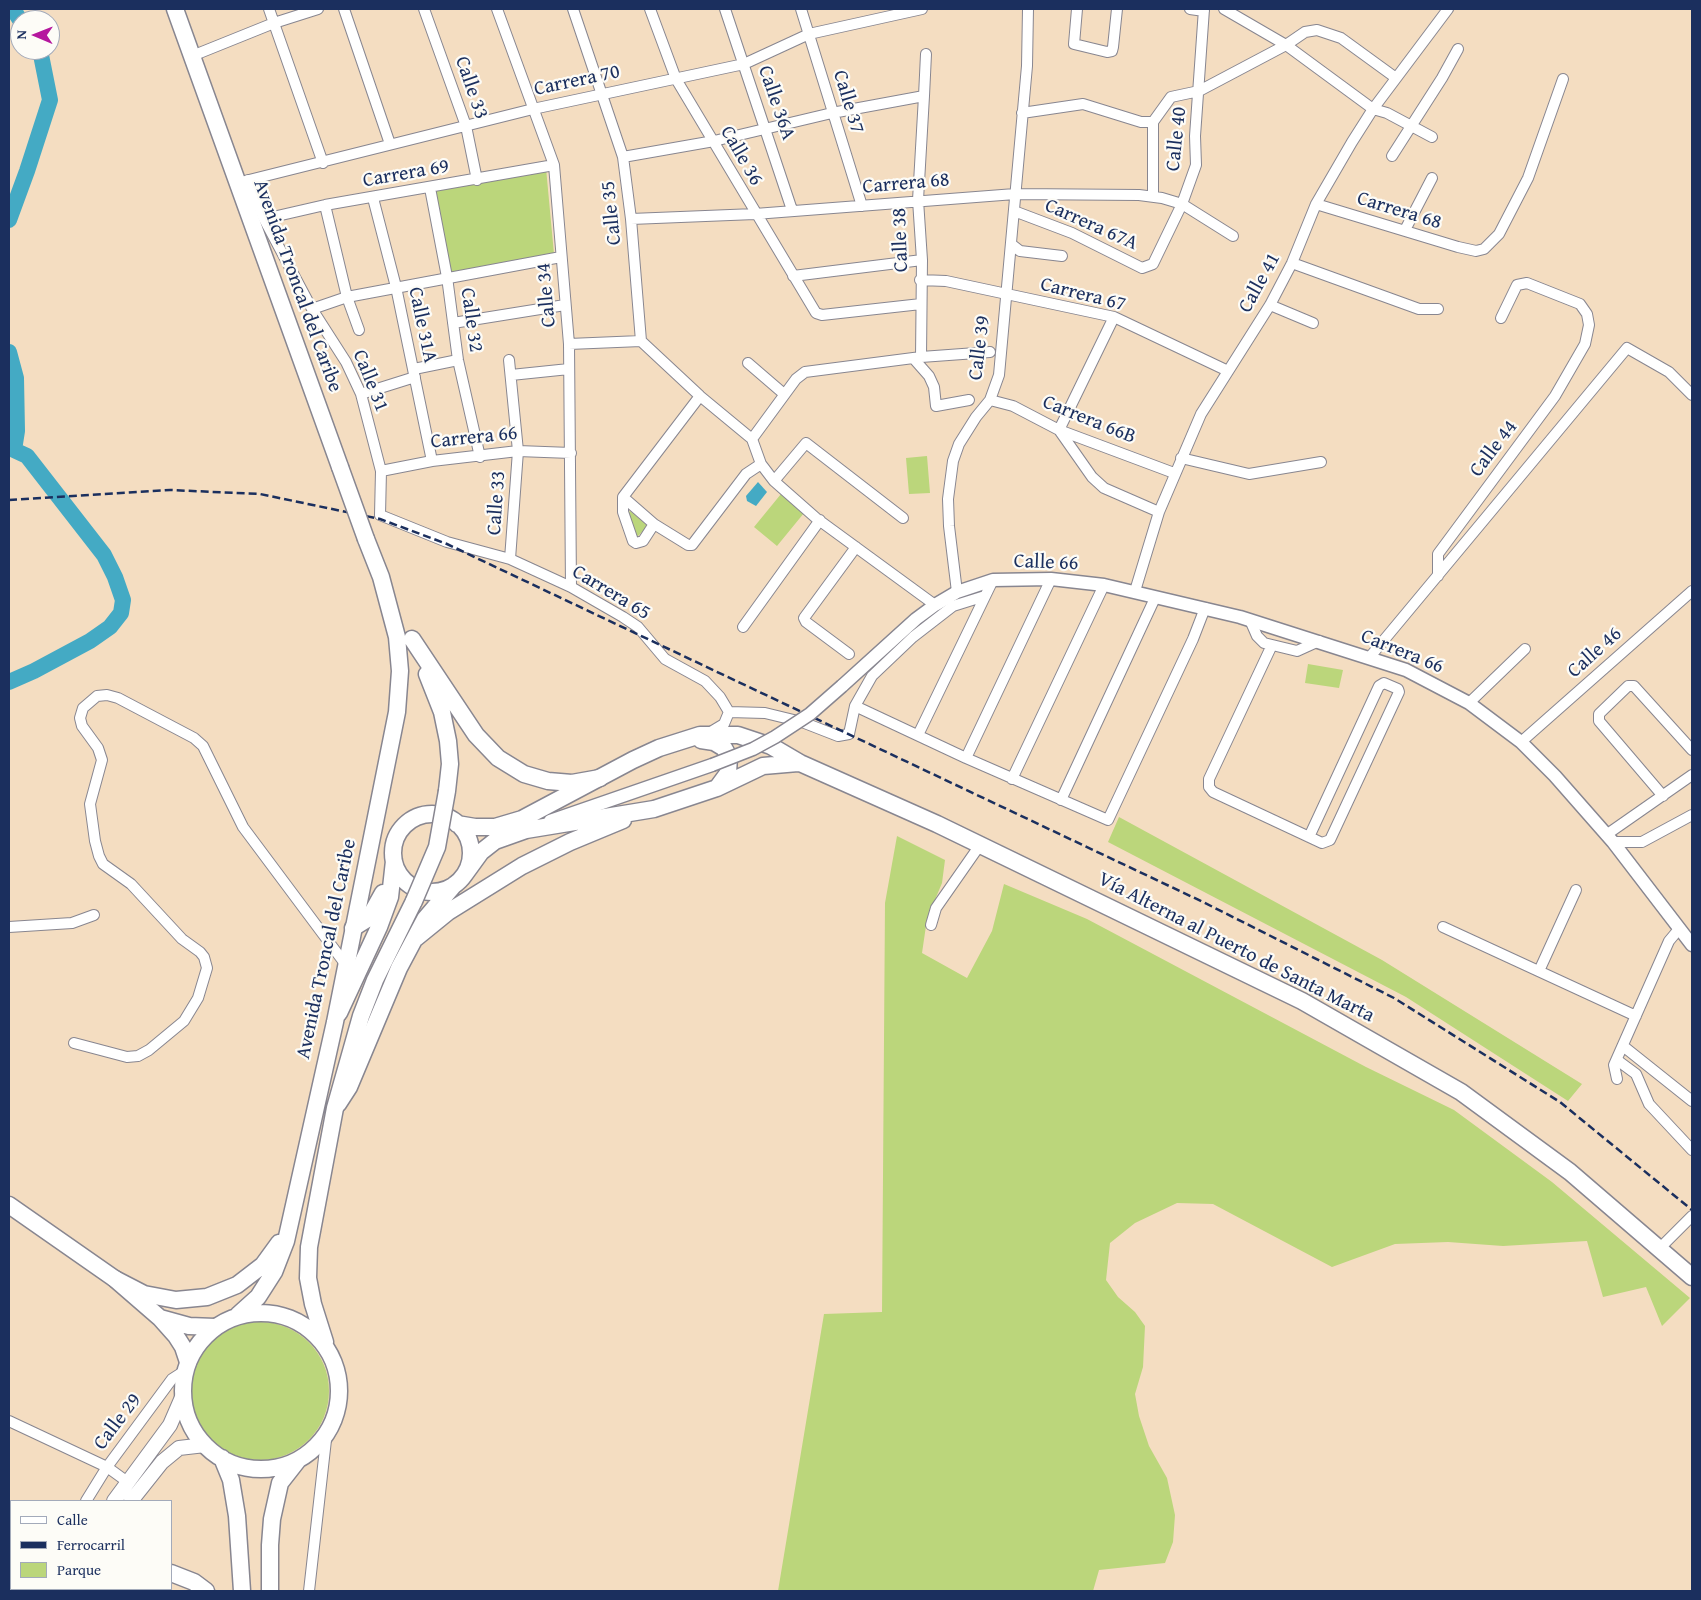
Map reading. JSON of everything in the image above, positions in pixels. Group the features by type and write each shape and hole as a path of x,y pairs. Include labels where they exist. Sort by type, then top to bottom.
{"main road":[{"name":"Avenida Troncal del Caribe","path":"176,9 192,56 243,181 366,539 381,577 412,639 442,712 449,756 448,791 437,847 414,901 375,980 361,1016 335,1108 309,1247 308,1278 313,1304 328,1351"},
{"name":"Avenida Troncal del Caribe","path":"238,1315 258,1297 274,1272 286,1241 335,1022 397,712 399,692 397,637 381,577"},
{"path":"412,639 476,735 498,758 524,774 548,782 572,783 600,778"},
{"name":"Vía Alterna al Puerto de Santa Marta","path":"335,1108 349,1087 386,995 425,919 460,880 481,852 495,841 600,778 659,748 708,733 738,735 771,746 800,763 980,845 1302,1001 1461,1092 1570,1172 1692,1277"},
{"path":"681,740 707,740 724,748 729,757 730,766 725,779 717,788"},
{"name":"Vía Alterna al Puerto de Santa Marta","path":"457,824 475,827 495,827 638,812 717,788 763,766 800,763"},
{"path":"416,938 448,912 522,866 570,842 606,829 638,812"},
{"path":"335,1022 379,927 390,897 394,850 397,838 403,828 412,820 423,816 435,815 446,817 457,824 464,832 470,847 469,864 460,880 443,891 430,892 418,890 407,883 399,873 394,861"},
{"path":"353,928 369,918 392,878"},
{"path":"9,1205 115,1279 160,1318 183,1347 187,1366"},
{"path":"115,1279 144,1294 176,1300 208,1297 238,1285 263,1266 282,1239 292,1209"},
{"path":"115,1500 170,1425 183,1395 187,1366 199,1343 215,1327 238,1315 264,1312 289,1317 312,1331 328,1351 335,1366 338,1400 335,1416 327,1432 314,1448 298,1460 280,1483 272,1519 270,1591"},
{"path":"160,1318 189,1326 215,1327"},
{"path":"183,1395 190,1422 205,1446 222,1458 237,1465 268,1469 298,1460"},
{"path":"132,1500 162,1462 178,1448 205,1446"},
{"path":"222,1458 231,1480 237,1516 242,1591"},
{"path":"172,1573 194,1582 206,1591"}],"street":[{"path":"269,9 323,163"},
{"path":"192,56 274,23 318,9"},
{"path":"344,9 390,144"},
{"name":"Calle 33","path":"424,9 466,126 477,180"},
{"name":"Calle 34","path":"497,9 554,165 569,344 571,587"},
{"name":"Calle 35","path":"573,9 623,157 631,219 641,341"},
{"name":"Calle 36","path":"650,9 676,79 755,214 816,313 822,315 920,304"},
{"name":"Calle 36A","path":"725,9 768,130 792,210"},
{"name":"Calle 37","path":"801,9 862,206"},
{"name":"Carrera 70","path":"243,181 323,163 390,144 533,109 744,64 810,34 884,13 922,9"},
{"name":"Calle 39","path":"957,592 948,499 953,461 959,444 976,417 990,400 999,375 1029,25 1028,9"},
{"path":"1077,9 1074,44 1107,52 1112,51 1113,47 1117,9"},
{"path":"1190,9 1204,10"},
{"path":"1224,9 1286,46 1373,109 1387,113 1432,137"},
{"name":"Calle 41","path":"1135,592 1159,512 1174,473 1201,414 1270,305 1292,263 1316,204 1373,109 1448,9"},
{"name":"Calle 40","path":"1153,264 1182,204 1196,165 1195,136 1204,10"},
{"path":"1153,196 1152,122 1171,97 1199,91 1286,46 1305,32 1317,30 1341,38 1396,78"},
{"path":"1392,156 1442,78 1458,49"},
{"name":"Calle 38","path":"917,358 922,260 918,200 926,54"},
{"name":"Carrera 68","path":"1316,204 1478,250 1499,234 1528,178 1562,79"},
{"path":"623,157 714,141 768,130 832,113 924,96"},
{"path":"1022,113 1084,104 1141,122 1152,122"},
{"name":"Carrera 69","path":"264,219 325,205 477,180 554,165"},
{"path":"1405,230 1432,178"},
{"name":"Calle 31","path":"243,181 312,309 346,362 361,394 381,471 380,514"},
{"name":"Calle 32","path":"430,188 447,277 458,360 480,457"},
{"name":"Carrera 68","path":"631,219 755,214 1015,194 1153,196 1182,204 1233,236"},
{"name":"Calle 31A","path":"372,198 396,287 432,461"},
{"name":"Calle 31","path":"325,205 347,297 359,330"},
{"name":"Carrera 67A","path":"1014,211 1072,233 1142,268 1153,264"},
{"name":"Carrera 67A","path":"1011,244 1020,251 1062,256"},
{"path":"312,309 347,297 561,257"},
{"path":"793,276 922,260"},
{"path":"1292,263 1418,309 1438,309"},
{"name":"Carrera 67","path":"920,280 946,281 1114,317 1228,371"},
{"name":"Calle 44","path":"1438,576 1438,554 1555,396 1585,344 1588,325 1587,314 1580,304 1527,283 1517,285 1501,318"},
{"path":"453,323 565,305"},
{"path":"1270,305 1314,323"},
{"path":"1114,317 1058,430 1092,477 1104,488 1159,512"},
{"path":"569,344 641,341 700,396 752,439 761,464 774,481 820,520 935,605"},
{"path":"1369,658 1628,348 1670,372 1692,395"},
{"path":"752,439 800,375 811,369 990,352"},
{"path":"917,358 934,387 936,406 969,400"},
{"path":"361,394 414,373 458,360"},
{"name":"Calle 33","path":"509,360 518,451 510,559"},
{"path":"748,362 784,394"},
{"path":"511,375 570,369"},
{"path":"654,524 643,540 636,543 633,541 623,512 623,497 700,396"},
{"name":"Carrera 66B","path":"990,400 1013,406 1058,430 1174,473"},
{"path":"774,481 806,443 903,518"},
{"name":"Carrera 66","path":"381,471 432,461 480,457 518,451 571,453"},
{"path":"1181,458 1249,474 1321,462"},
{"path":"623,497 654,524 688,545 696,543 746,474 761,464"},
{"name":"Carrera 65","path":"380,514 447,542 510,559 571,587 638,627 665,659 705,681 720,697 729,712"},
{"path":"743,627 820,520"},
{"path":"849,654 806,622 804,618 856,547"},
{"path":"966,758 1051,579"},
{"name":"Calle 66","path":"957,592 993,580 1051,579 1104,585 1135,592"},
{"path":"918,736 993,580"},
{"path":"1012,779 1104,585"},
{"name":"Calle 46","path":"1522,742 1692,591"},
{"path":"524,824 582,809 712,765 753,749 810,714 916,619 957,592"},
{"name":"Carrera 66","path":"1135,592 1205,608 1320,641 1406,670 1470,703 1522,742 1555,776 1609,839 1692,945"},
{"path":"708,733 724,724 729,712 766,713 802,722 831,734 844,736 849,734 855,706 872,676 913,637 953,606 985,596"},
{"path":"1061,800 1155,598"},
{"path":"855,706 1012,779 1108,820 1194,639 1205,608"},
{"path":"1250,620 1260,640 1272,645 1297,651 1320,641"},
{"path":"1272,645 1210,779 1209,787 1213,792 1322,843 1330,840 1399,695 1398,689 1384,683 1379,686 1310,837"},
{"path":"1470,703 1525,649"},
{"path":"1663,796 1599,721 1599,714 1628,686 1634,686 1692,750"},
{"path":"74,1043 127,1057 138,1056 149,1050 184,1021 198,998 207,968 204,957 200,952 182,939 131,884 103,864 99,856 93,833 90,804 102,760 98,748 82,726 80,718 83,708 97,696 106,695 118,698 194,738 203,746 243,828 346,966"},
{"path":"1609,839 1692,775"},
{"path":"1609,839 1642,842 1692,815"},
{"path":"930,925 936,908 980,845"},
{"path":"1539,971 1576,890"},
{"path":"9,927 72,923 94,915"},
{"path":"1442,926 1636,1016"},
{"path":"1617,1079 1614,1065 1669,942 1679,929"},
{"path":"1623,1046 1692,1102"},
{"path":"1617,1060 1636,1074 1649,1104 1692,1150"},
{"path":"1660,1248 1692,1216"},
{"name":"Calle 29","path":"87,1500 107,1467 172,1379 187,1366"},
{"path":"9,1422 107,1467 129,1483"},
{"path":"309,1591 327,1432"}],"green space":[{"path":"546,168 554,254 449,273 435,190"},
{"path":"927,456 930,493 909,494 906,458"},
{"path":"781,494 804,513 777,546 754,527"},
{"path":"630,511 648,526 635,539 627,515"},
{"path":"1308,664 1343,670 1339,688 1305,683"},
{"path":"1119,817 1382,960 1582,1084 1568,1101 1406,997 1108,842"},
{"path":"897,836 945,860 942,883 927,919 922,953 967,978 992,931 1004,884 1087,919 1366,1067 1454,1110 1552,1182 1690,1298 1662,1326 1646,1287 1603,1297 1587,1241 1503,1246 1448,1242 1395,1244 1332,1267 1213,1204 1177,1203 1135,1223 1110,1243 1106,1280 1118,1297 1135,1312 1145,1326 1143,1367 1135,1394 1139,1416 1149,1446 1167,1478 1175,1515 1173,1542 1165,1563 1099,1570 1093,1591 778,1591 824,1314 882,1312 885,903"},
{"path":"260,1322 286,1328 298,1334 308,1343 317,1353 323,1365 329,1391 323,1417 317,1429 308,1439 298,1448 286,1454 260,1460 234,1454 222,1448 212,1439 203,1429 197,1417 191,1391 197,1365 203,1353 212,1343 222,1334 234,1328"}],"water":[{"path":"758,482 767,492 756,506 747,501 746,496"}],"waterway":[{"path":"9,220 50,100 42,60"},
{"path":"9,352 16,378 17,431 14,450 27,456 104,555 115,577 123,600 121,613 110,627 90,641 9,682"}],"railway":[{"path":"9,500 170,490 260,494 380,519 447,544 1203,902 1394,998 1560,1102 1692,1210"}]}
